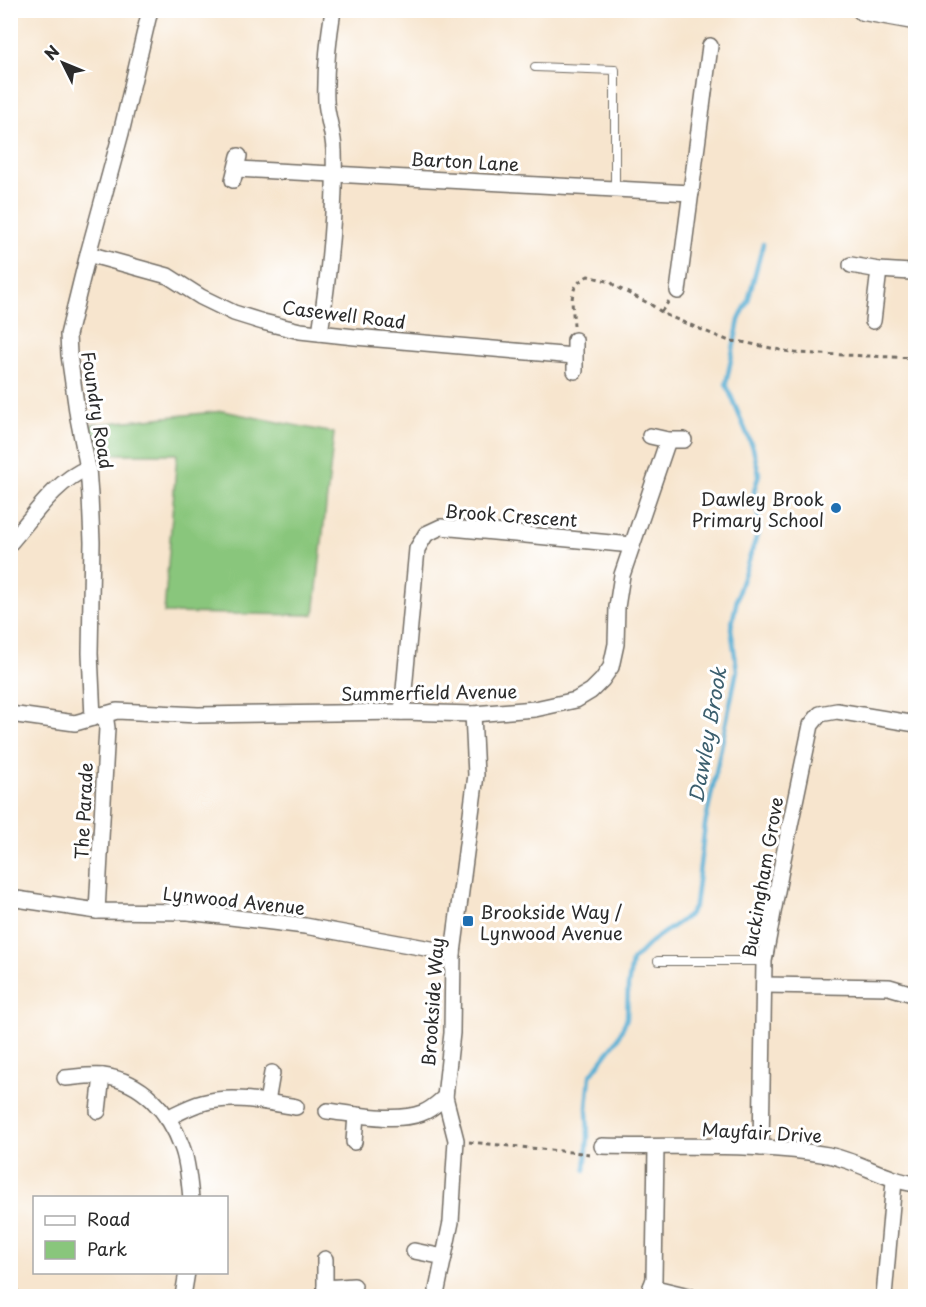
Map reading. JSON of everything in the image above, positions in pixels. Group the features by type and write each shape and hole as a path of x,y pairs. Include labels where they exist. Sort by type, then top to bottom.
{"street":[{"name":"Foundry Road","path":"99,716 90,652 92,542 88,468 78,418 68,334 121,133 150,10"},
{"path":"320,333 329,271 334,174 334,149 326,104 327,49 333,10"},
{"path":"861,12 915,22"},
{"path":"678,291 710,46"},
{"name":"Barton Lane","path":"236,168 691,193"},
{"name":"Casewell Road","path":"88,254 168,276 201,297 234,313 263,322 320,333 575,363 574,340"},
{"path":"851,265 879,270 911,272 915,270"},
{"path":"873,321 879,270"},
{"path":"650,436 668,440 684,440"},
{"name":"Summerfield Avenue","path":"99,716 117,711 198,715 402,712 473,714 535,709 576,700 591,691 611,668 616,644 617,607 622,575 668,440"},
{"path":"10,543 65,481 77,472 88,468"},
{"name":"Brook Crescent","path":"402,712 417,549 426,534 441,527 632,545"},
{"name":"Buckingham Grove","path":"761,1148 765,961 783,859 811,725 820,714 837,711 915,724"},
{"path":"10,714 75,723 99,716"},
{"name":"Brookside Way","path":"437,1290 451,1222 456,1140 445,1097 452,1033 453,953 476,775 473,714"},
{"name":"The Parade","path":"98,911 107,728 99,716"},
{"name":"Lynwood Avenue","path":"10,898 98,911 188,912 305,926 453,953"},
{"path":"764,985 889,987 915,995"},
{"path":"267,1102 272,1073"},
{"path":"65,1078 102,1076 127,1082 148,1094 167,1118 183,1148 191,1196"},
{"path":"98,1112 102,1076"},
{"path":"327,1111 384,1117 411,1116 422,1113 445,1097"},
{"path":"167,1118 202,1103 234,1099 296,1107"},
{"path":"354,1143 356,1114"},
{"path":"656,1148 654,1279 650,1292 689,1296"},
{"name":"Mayfair Drive","path":"599,1150 761,1148 831,1156 857,1164 894,1181 915,1184"},
{"path":"884,1296 894,1181"},
{"path":"414,1251 444,1257"},
{"path":"325,1259 325,1292 354,1286"},
{"path":"183,1296 187,1274"}],"lane":[{"path":"535,67 615,70 615,189"},
{"path":"658,961 765,961"}],"path":[{"path":"574,340 572,292 578,281 588,276 611,282 666,315 729,341 795,353 915,358"},
{"path":"456,1140 576,1152 599,1150"}],"green space":[{"path":"223,411 334,433 314,615 164,613 177,454 95,454 90,425"}],"waterway":[{"name":"Dawley Brook","path":"585,1170 590,1076 617,1040 627,1018 628,986 632,961 653,940 688,916 695,905 705,825 737,670 731,628 739,590 760,526 754,491 759,474 753,448 726,384 739,320 748,301 763,244"}],"place":[{"name":"Dawley Brook Primary School","path":"836,508"},
{"name":"Brookside Way / Lynwood Avenue","path":"468,921"}]}
